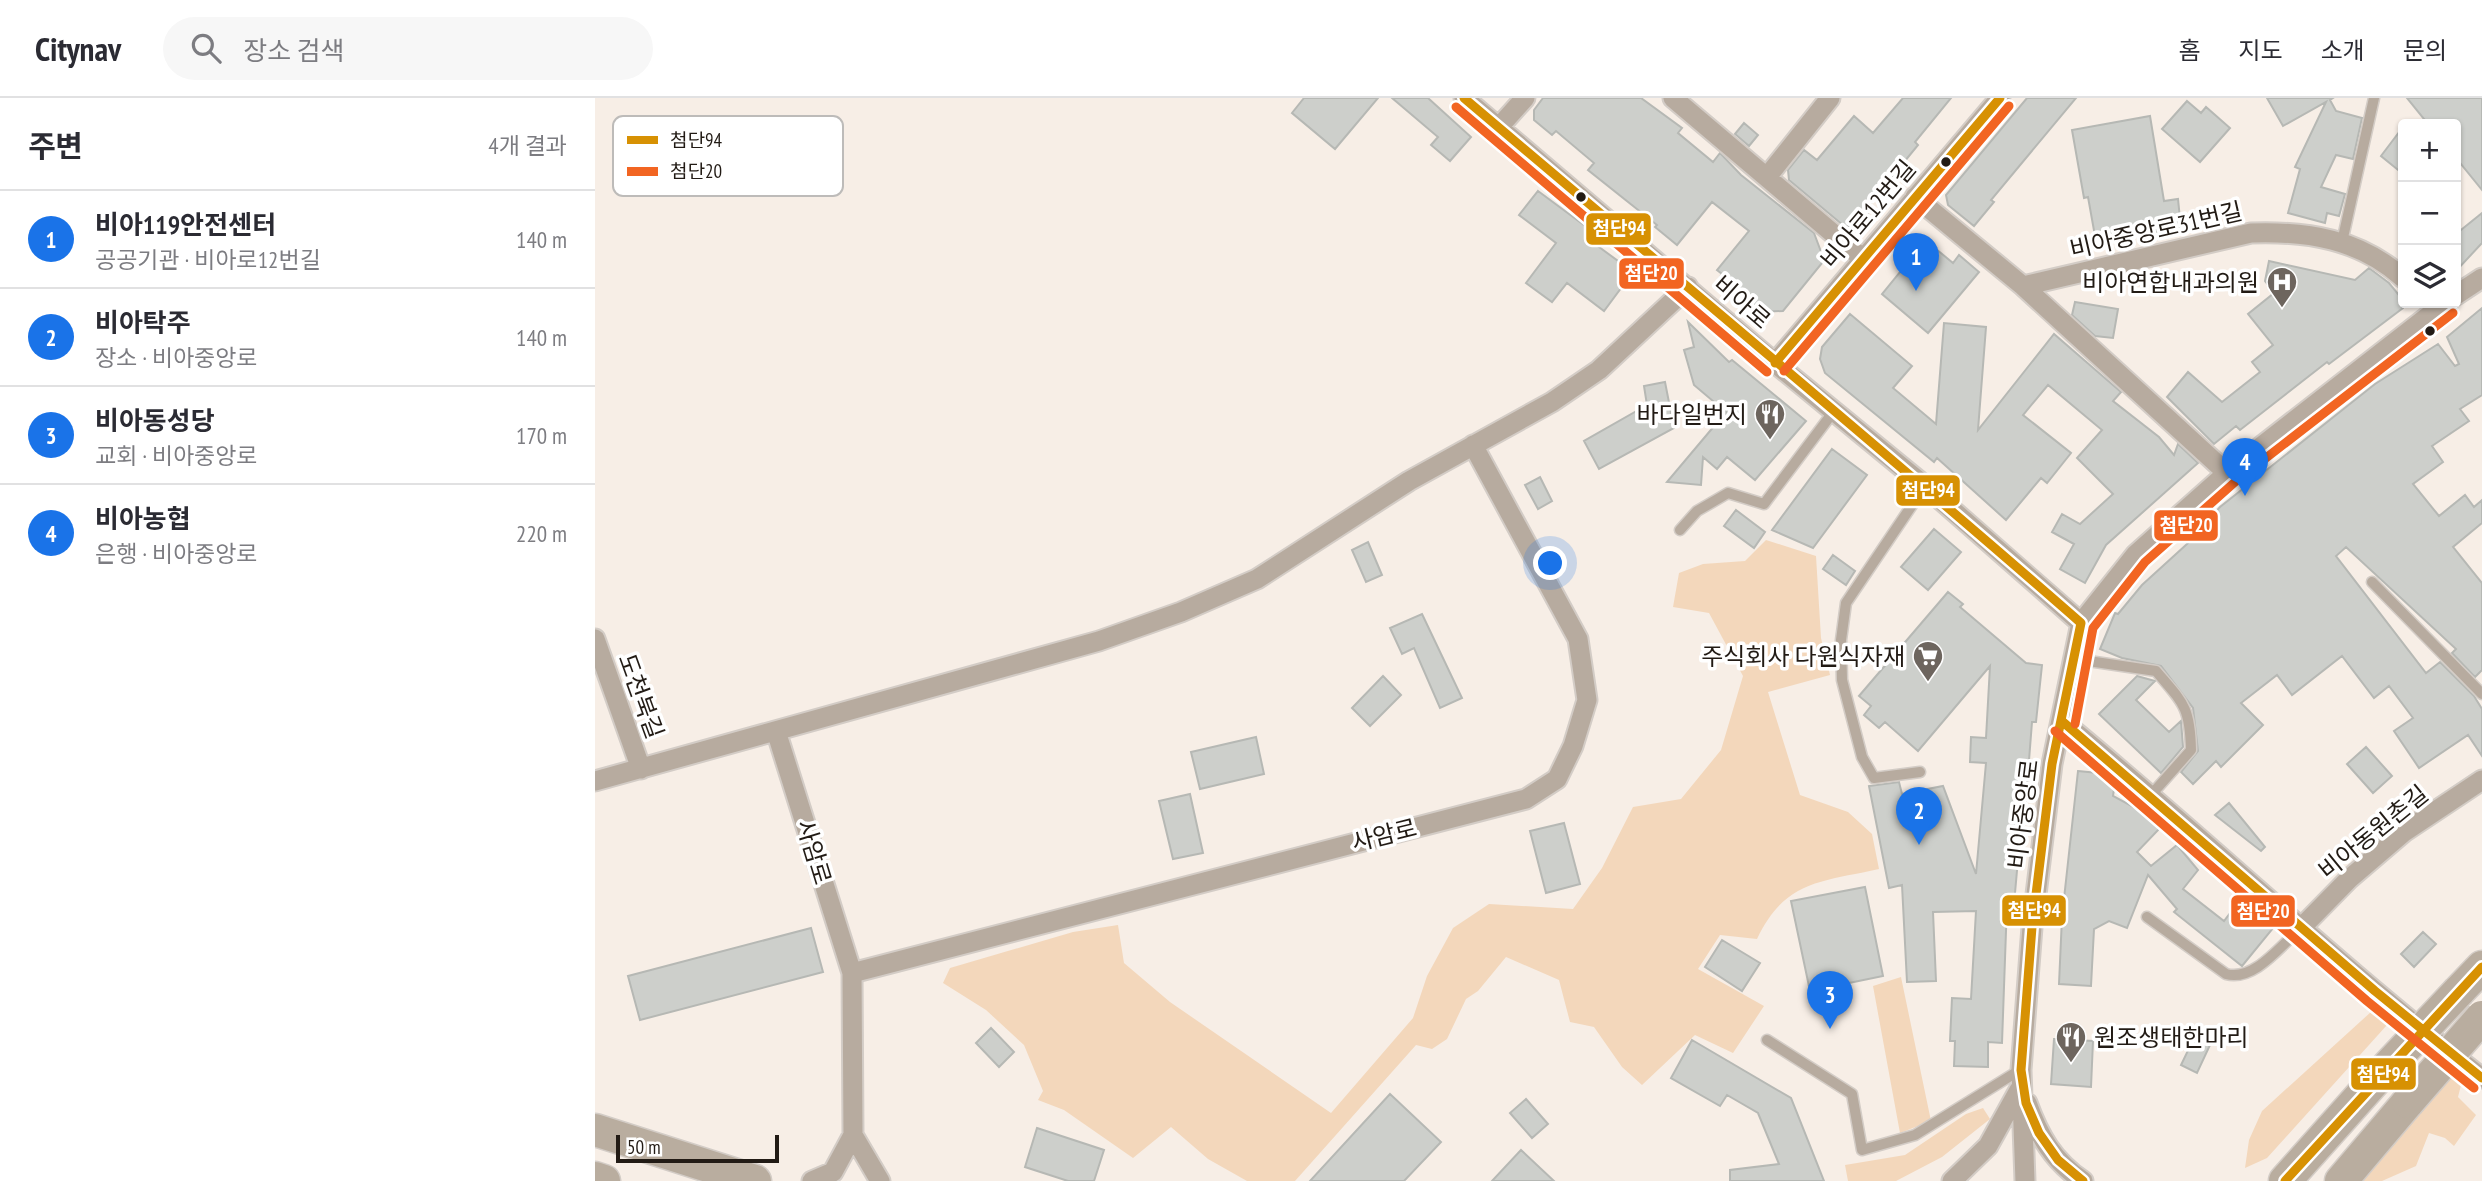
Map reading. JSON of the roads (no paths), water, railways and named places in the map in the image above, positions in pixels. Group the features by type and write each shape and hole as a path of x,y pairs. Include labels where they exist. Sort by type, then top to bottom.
{"main road":[{"path":"2285,1181 2482,967"},
{"path":"2341,1181 2482,1017"},
{"path":"595,1130 755,1181"},
{"path":"595,1178 604,1181"}],"street":[{"name":"비아로","path":"1464,98 1775,363 1925,486 2081,623"},
{"path":"1499,127 1525,98"},
{"path":"1767,177 1830,98"},
{"name":"비아로12번길","path":"1775,363 2000,98"},
{"path":"1680,100 1863,258"},
{"path":"1915,197 2023,286 2227,473"},
{"name":"비아중앙로31번길","path":"2023,286 2251,233 2304,234 2342,242 2377,258 2398,274"},
{"path":"2461,292 2482,278"},
{"path":"595,781 1099,641 1181,612 1257,579 1409,481 1552,401 1599,370 1688,287"},
{"name":"비아중앙로","path":"2025,1181 2021,1078 2032,927 2052,764 2063,722 2081,623 2136,554 2227,473 2431,308"},
{"name":"사암로","path":"852,973 1526,799 1557,779 1573,746 1587,700 1578,639 1473,445"},
{"name":"도천북길","path":"595,639 641,769"},
{"path":"2063,722 2151,795 2301,928 2482,1078"},
{"name":"사암로","path":"776,731 852,973 853,1135 832,1172 812,1181"},
{"name":"비아동원촌길","path":"2301,928 2349,879 2404,832 2482,780"},
{"path":"1952,1181 1973,1163 1994,1138 2021,1078"},
{"path":"2021,1078 2041,1139 2067,1170 2083,1181"},
{"path":"853,1135 880,1181"}],"lane":[{"path":"2342,242 2374,98"},
{"path":"1681,530 1697,511 1728,493 1764,504 1835,411"},
{"path":"1920,772 1874,778 1868,768 1862,757 1842,680 1841,640 1846,603 1925,486"},
{"path":"2372,582 2482,694"},
{"path":"2075,659 2156,671 2194,716 2191,750 2151,795"},
{"path":"2147,917 2226,974 2235,977 2245,976 2255,969 2301,928"},
{"path":"1767,1040 1852,1094 1862,1150 1915,1135 2021,1078"}],"place":[{"name":"비아119안전센터","path":"1916,291"},
{"name":"비아연합내과의원","path":"2282,309"},
{"name":"바다일번지","path":"1770,441"},
{"name":"비아농협","path":"2245,496"},
{"name":"주식회사 다원식자재","path":"1928,683"},
{"name":"비아탁주","path":"1919,845"},
{"name":"비아동성당","path":"1830,1029"},
{"name":"원조생태한마리","path":"2071,1064"}]}
